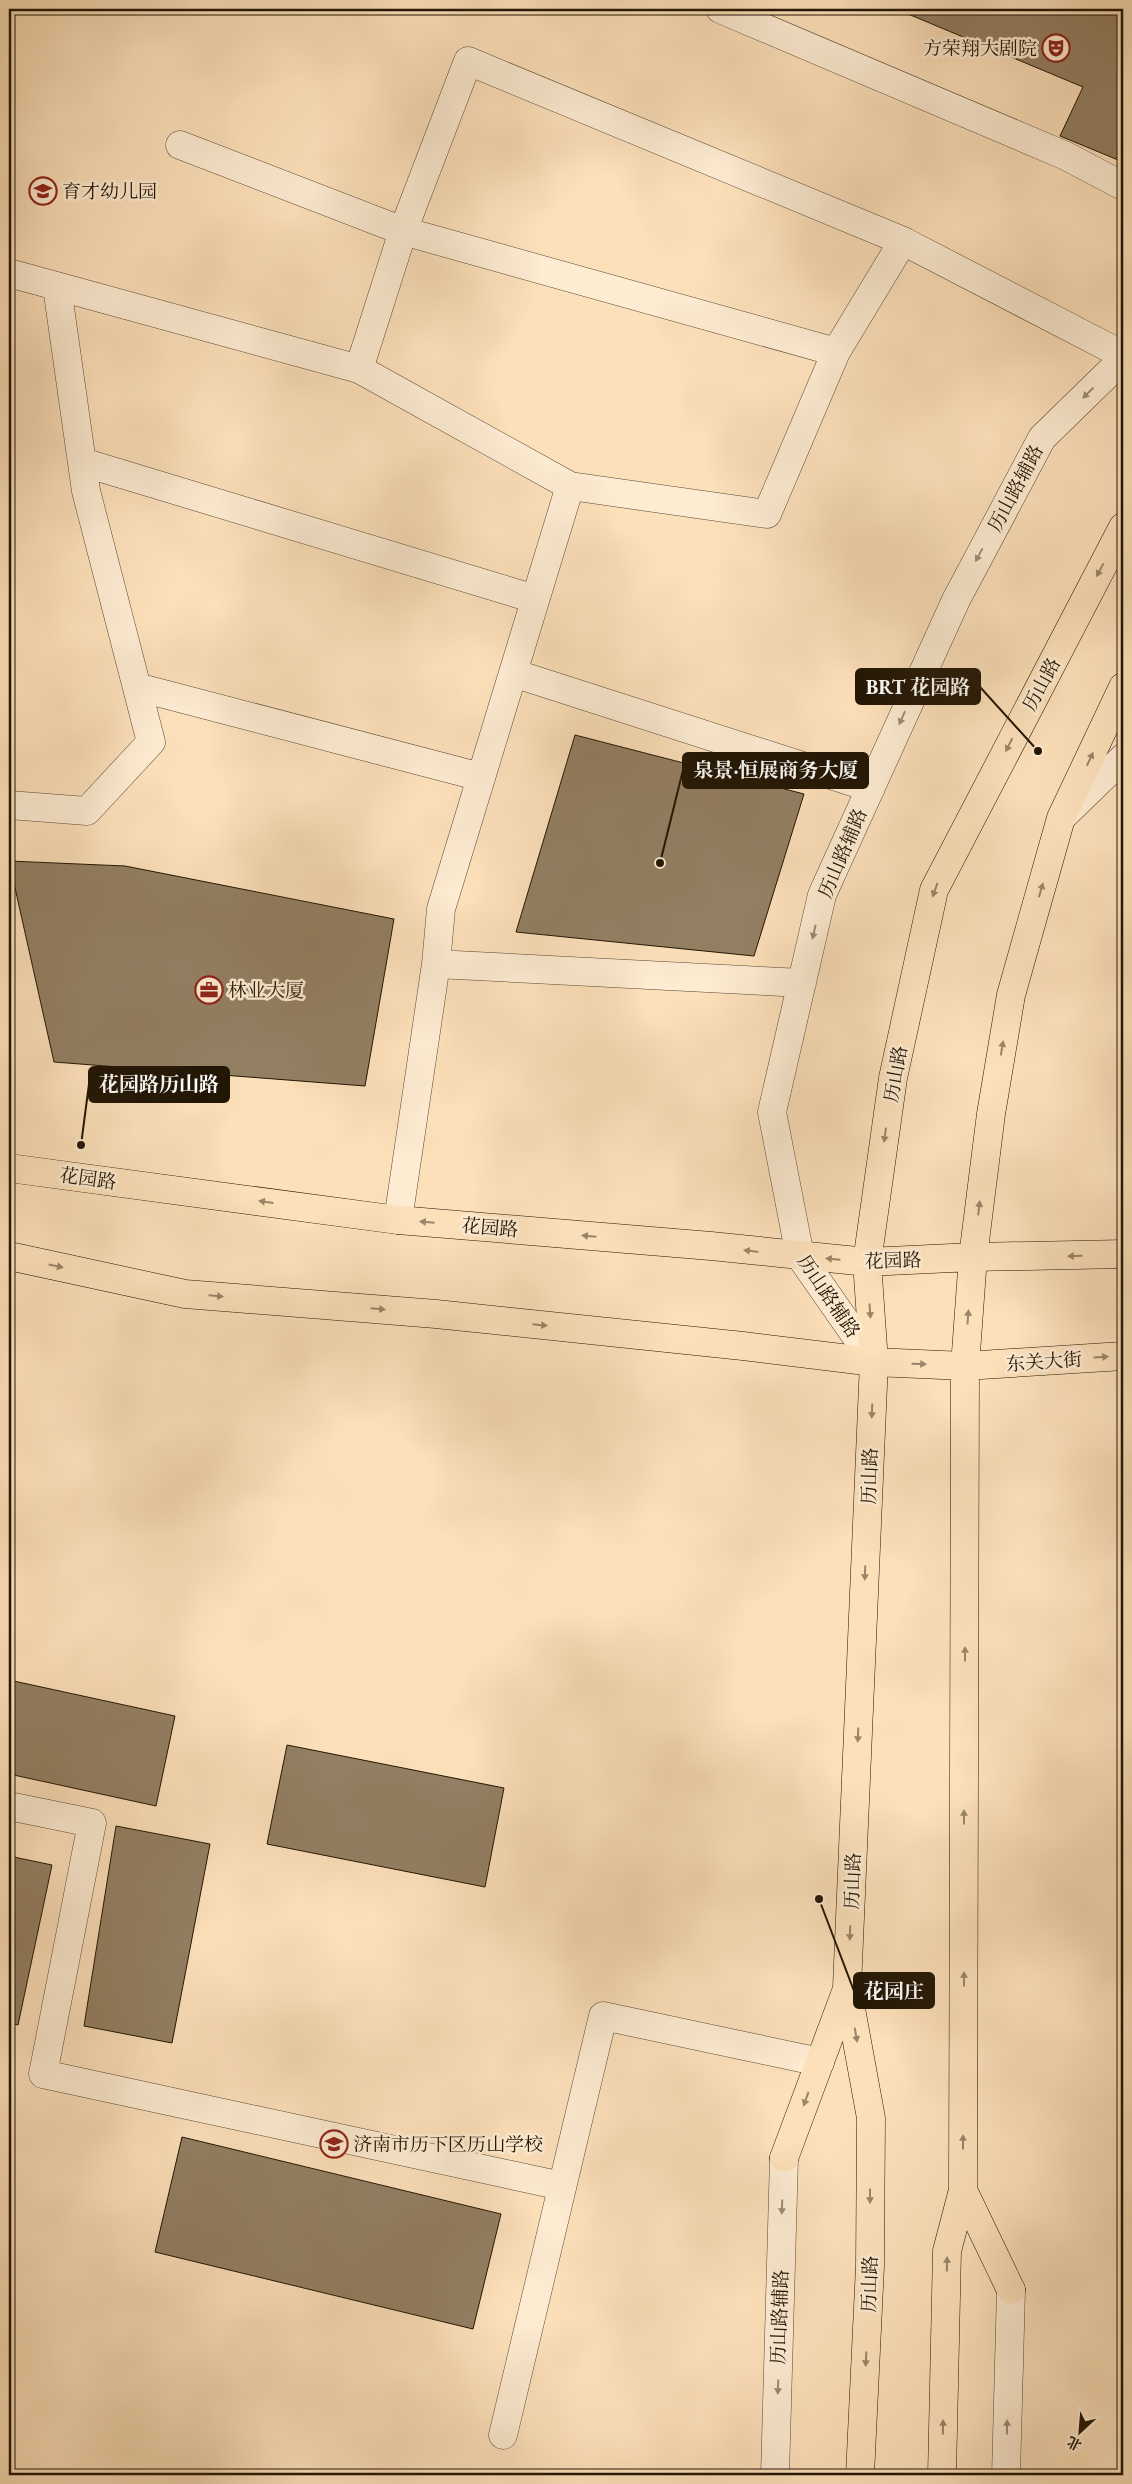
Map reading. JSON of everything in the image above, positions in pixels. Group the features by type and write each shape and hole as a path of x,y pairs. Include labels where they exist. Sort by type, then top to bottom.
{"main road":[{"name":"历山路","path":"860,2475 870,2266 870,2118 847,1987 874,1362 866,1262 893,1078 934,890 1123,527"},
{"path":"942,2475 947,2251 963,2190 965,1366 973,1257 991,1114 1011,995 1061,818 1123,687"},
{"name":"花园路","path":"9,1168 398,1220 711,1246 866,1262 973,1257"},
{"path":"973,1257 1123,1254"},
{"path":"9,1256 185,1294 436,1314 743,1346 874,1362 965,1366"},
{"name":"东关大街","path":"965,1366 1123,1356"},
{"path":"784,2158 847,1987"},
{"path":"963,2190 1011,2290"}],"street":[{"path":"720,9 1066,156 1123,186"},
{"path":"359,369 403,231 468,61 903,240 1123,355"},
{"path":"180,145 403,231 836,352"},
{"path":"9,273 359,369 570,486 767,514 836,352 903,240"},
{"path":"9,805 87,811 151,742 86,491 57,287"},
{"name":"历山路辅路","path":"874,1362 800,1256 772,1112 822,894 956,600 1042,438 1123,359"},
{"path":"82,462 535,599"},
{"path":"398,1220 436,964 441,909 570,486"},
{"path":"513,673 871,788"},
{"path":"137,687 481,777"},
{"path":"1061,818 1123,758"},
{"path":"436,964 802,984"},
{"path":"9,1806 92,1822 43,2074 562,2186"},
{"path":"503,2435 603,2016 820,2062"},
{"name":"历山路辅路","path":"775,2475 784,2158"},
{"path":"1006,2475 1011,2290"}],"building":[{"name":"方荣翔大剧院","path":"896,9 1123,9 1123,162 1060,136 1083,87"},
{"path":"575,735 804,794 754,956 516,932"},
{"name":"林业大厦","path":"9,861 125,866 394,919 365,1086 54,1062"},
{"path":"9,1680 175,1716 156,1806 9,1774"},
{"path":"287,1745 504,1788 485,1887 267,1844"},
{"path":"116,1826 210,1844 172,2043 84,2026"},
{"path":"9,1856 52,1865 18,2025 9,2023"},
{"path":"182,2137 501,2214 473,2329 155,2252"}],"place":[{"name":"方荣翔大剧院","path":"1056,48"},
{"name":"育才幼儿园","path":"43,191"},
{"name":"BRT 花园路","path":"1038,751"},
{"name":"泉景·恒展商务大厦","path":"660,863"},
{"name":"林业大厦","path":"209,990"},
{"name":"花园路历山路","path":"81,1145"},
{"name":"花园庄","path":"819,1899"},
{"name":"济南市历下区历山学校","path":"334,2144"}]}
